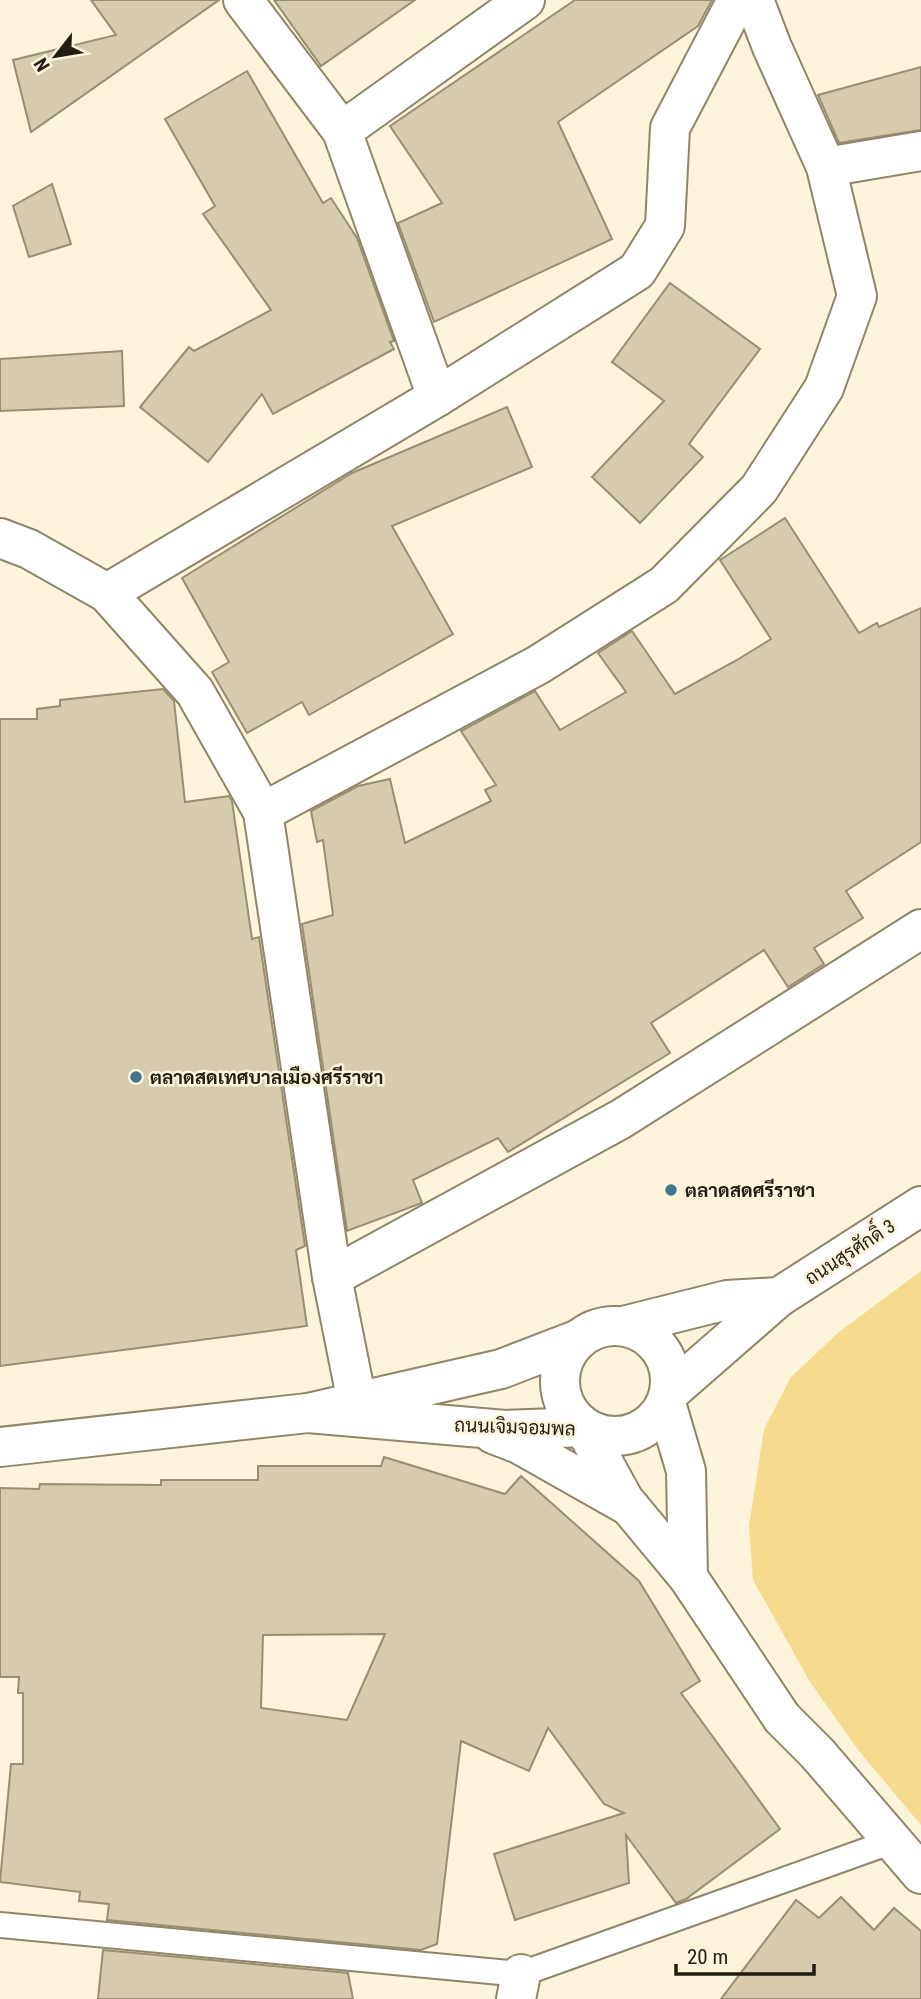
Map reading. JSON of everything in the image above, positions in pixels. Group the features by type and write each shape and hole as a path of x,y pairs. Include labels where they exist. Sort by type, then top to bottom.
{"street":[{"path":"243,0 342,131 437,397"},
{"path":"342,131 525,0"},
{"path":"107,593 437,397 637,271 665,226 670,128 737,0"},
{"path":"263,812 538,665 664,585 759,489 824,388 857,296 826,167 754,0"},
{"path":"826,167 921,151"},
{"path":"0,538 29,549 107,593 195,692 263,812 332,1278 357,1402"},
{"path":"332,1278 621,1119 921,929"},
{"name":"ถนนสุรศักดิ์ 3","path":"667,1398 779,1297 921,1206"},
{"name":"ถนนสุรศักดิ์ 3","path":"623,1326 727,1300 779,1297"},
{"path":"667,1398 650,1425 617,1437 600,1435 584,1427 570,1414 561,1397 559,1378 563,1360 579,1339 605,1326 623,1326 641,1332 655,1343 666,1358 670,1376 667,1398 686,1471 688,1577"},
{"name":"ถนนเจิมจอมพล","path":"0,1447 307,1413 501,1369 579,1339"},
{"name":"ถนนเจิมจอมพล","path":"307,1413 477,1427 584,1427 630,1506 688,1577 782,1718 817,1753 921,1874"},
{"path":"477,1427 519,1444 630,1506"}],"lane":[{"path":"0,1925 519,1987 893,1841"}],"shaded area":[{"path":"921,1271 921,1825 859,1751 810,1682 753,1580 749,1526 764,1429 791,1377 839,1332"}],"building":[{"path":"91,0 219,0 31,132 13,60 116,35"},
{"path":"274,0 415,0 321,66"},
{"path":"575,0 712,0 698,26 558,122 612,239 434,322 398,223 442,203 390,126"},
{"path":"921,67 921,130 839,143 818,95"},
{"path":"247,71 323,203 331,198 357,238 394,341 390,342 394,349 273,414 262,394 208,462 140,407 189,347 194,351 271,310 203,214 215,206 165,119"},
{"path":"52,184 71,244 29,257 13,206"},
{"path":"670,283 760,349 689,444 703,457 640,523 592,477 664,401 612,362"},
{"path":"122,351 124,406 0,411 0,359"},
{"path":"507,407 532,467 392,526 453,634 309,715 302,702 247,733 212,672 229,662 182,578 352,473"},
{"path":"785,518 859,633 877,623 879,627 921,608 921,842 846,891 863,918 814,948 824,964 788,987 764,950 651,1023 670,1053 508,1152 498,1138 413,1180 422,1203 347,1231 302,924 333,915 323,840 317,842 311,811 358,786 390,779 405,843 491,801 485,790 496,785 461,731 535,691 560,730 626,692 598,653 632,631 675,694 771,639 720,560"},
{"name":"ตลาดสดเทศบาลเมืองศรีราชา","path":"163,689 174,701 185,802 229,796 232,801 252,939 259,937 305,1246 296,1250 307,1326 0,1366 0,719 37,719 37,709 60,706 60,700"},
{"path":"384,1457 505,1494 521,1476 639,1581 700,1681 681,1693 780,1829 686,1899 676,1903 626,1835 629,1883 515,1920 494,1854 624,1813 604,1804 548,1728 529,1771 461,1741 437,1944 421,1950 107,1920 109,1904 79,1901 80,1892 0,1882 11,1764 23,1764 23,1693 18,1693 19,1677 0,1677 0,1488 39,1489 40,1484 161,1485 161,1480 258,1480 258,1466 381,1466","holes":["385,1634 347,1720 261,1708 263,1635"]},
{"path":"841,1897 874,1930 894,1908 921,1931 921,1999 721,1999 796,1900 819,1918"},
{"path":"103,1950 348,1973 353,1999 98,1999"}],"place":[{"name":"ตลาดสดเทศบาลเมืองศรีราชา","path":"136,1077"},
{"name":"ตลาดสดศรีราชา","path":"671,1190"}]}
